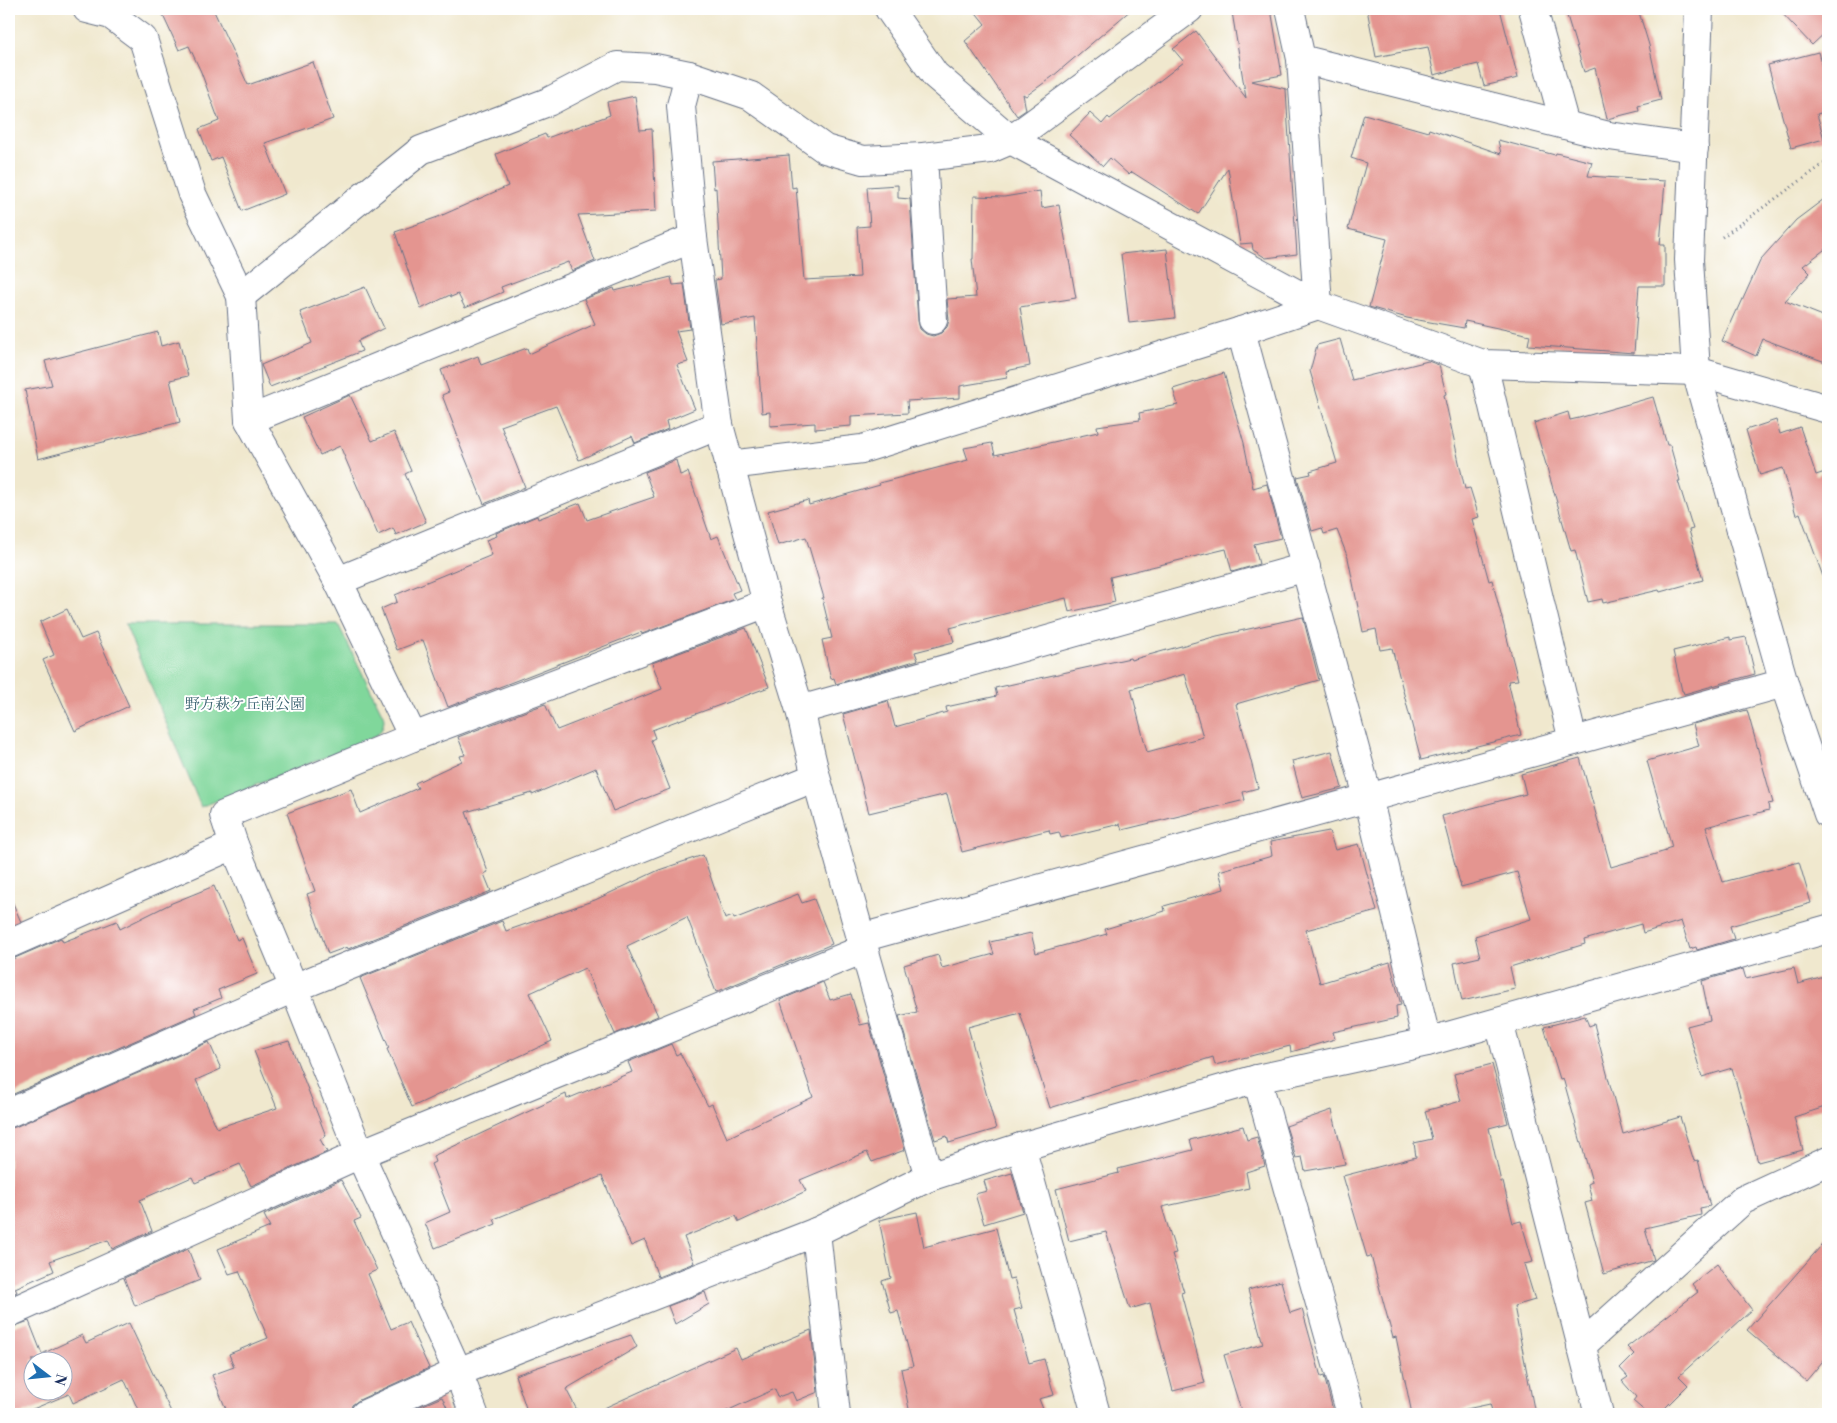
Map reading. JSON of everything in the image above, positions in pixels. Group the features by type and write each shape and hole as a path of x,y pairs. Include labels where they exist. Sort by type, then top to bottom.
{"street":[{"path":"889,9 935,75 1011,140 1318,305 1483,364 1696,371 1828,409"},
{"path":"241,296 421,150 548,102 617,66 655,68 689,75 751,96 825,149 862,160 924,157 990,149 1011,140 1189,9"},
{"path":"1290,9 1301,59 1318,305"},
{"path":"1533,9 1564,125"},
{"path":"1699,9 1689,260 1696,371 1784,683 1828,814"},
{"path":"103,11 143,39 192,194 241,296 249,420 338,581 413,737"},
{"path":"1301,59 1609,136 1694,148"},
{"path":"689,75 681,106 693,238 719,425 767,603 800,710 816,777 862,944 929,1177"},
{"path":"924,157 932,320"},
{"path":"249,420 693,238"},
{"path":"729,466 862,449 1318,305"},
{"path":"1241,330 1368,797 1428,1042"},
{"path":"1483,364 1572,741"},
{"path":"338,581 719,425"},
{"path":"800,710 1306,568"},
{"path":"474,1414 458,1372 360,1154 294,988 234,845 224,815 413,737 767,603"},
{"path":"9,1314 360,1154 862,944 1368,797 1784,683"},
{"path":"9,1113 294,988 816,777"},
{"path":"9,944 234,845"},
{"path":"364,1414 458,1372 816,1232 929,1177 1021,1147 1257,1079 1428,1042 1828,929"},
{"path":"1499,1022 1599,1414"},
{"path":"1257,1079 1351,1414"},
{"path":"1021,1147 1096,1414"},
{"path":"1581,1346 1743,1200 1828,1161"},
{"path":"816,1232 836,1414"}],"path":[{"path":"1689,260 1828,161"}],"green space":[{"name":"野方萩ケ丘南公園","path":"125,624 338,624 384,717 382,729 368,740 201,807"}],"building":[{"path":"160,9 213,9 248,85 313,62 333,119 265,143 285,194 242,211 221,157 211,161 199,129 219,121 201,72 189,46 179,50"},
{"path":"973,9 1132,9 1052,77 1026,96 1023,94 1026,110 1017,116 965,41 985,24"},
{"path":"1249,9 1271,9 1282,75 1251,81 1286,89 1297,254 1266,258 1253,250 1252,243 1240,244 1228,168 1198,214 1132,172 1129,175 1110,158 1103,166 1069,135 1090,113 1102,124 1108,117 1110,119 1184,62 1173,49 1196,31 1246,98 1232,12"},
{"path":"1367,9 1500,9 1518,78 1484,86 1478,64 1434,75 1428,47 1376,57"},
{"path":"1565,9 1638,9 1649,45 1661,100 1638,106 1639,111 1607,119 1595,68 1584,72"},
{"path":"1778,9 1828,9 1828,30 1812,45"},
{"path":"1818,52 1828,90 1828,111 1817,114 1824,139 1791,148 1768,65"},
{"path":"635,96 640,130 652,129 656,211 578,215 595,261 572,271 568,262 501,287 503,292 465,308 458,294 451,297 450,295 421,309 395,232 438,217 508,186 496,154 545,134 547,138 610,115 607,102"},
{"path":"1364,114 1428,132 1429,129 1501,154 1498,140 1555,155 1556,153 1592,162 1588,176 1665,181 1660,245 1665,245 1665,286 1639,286 1634,353 1528,345 1530,335 1465,321 1464,328 1407,318 1369,307 1387,239 1348,229 1366,163 1351,158"},
{"path":"789,155 792,188 796,187 804,280 860,277 857,227 870,226 867,187 898,185 898,198 910,199 920,329 926,334 933,336 941,333 947,327 949,320 947,299 976,297 972,259 974,196 1004,197 1040,191 1042,208 1059,205 1076,298 1020,307 1030,366 1006,371 1007,378 960,386 960,398 907,401 908,413 851,416 851,426 815,429 815,423 770,426 770,412 762,413 755,318 721,324 715,280 721,279 716,188 714,189 712,161"},
{"path":"1828,196 1828,247 1803,266 1810,273 1785,301 1828,318 1828,363 1763,339 1756,356 1722,341 1761,259 1796,220"},
{"path":"1167,249 1175,318 1129,323 1121,254"},
{"path":"671,277 673,285 684,284 690,329 676,331 688,362 677,365 695,409 666,421 668,429 635,443 632,436 579,460 556,406 501,426 525,487 484,504 442,395 449,392 441,370 478,356 481,365 527,348 529,354 595,324 584,299 614,288 615,291"},
{"path":"365,287 384,328 358,341 362,351 270,387 261,365 312,343 300,312"},
{"path":"158,332 161,346 179,341 188,376 170,380 180,422 38,459 25,390 52,385 45,361"},
{"path":"1340,339 1352,380 1428,361 1439,365 1465,489 1470,488 1479,517 1472,519 1489,581 1492,580 1518,680 1508,681 1521,735 1421,760 1392,648 1380,650 1376,629 1363,632 1348,558 1337,530 1324,534 1322,528 1312,531 1297,477 1311,474 1310,471 1337,463 1310,371 1317,345"},
{"path":"1224,373 1244,443 1253,488 1267,484 1281,538 1254,544 1259,564 1232,572 1226,549 1110,577 1115,602 1069,612 1066,598 950,628 954,642 915,652 918,660 836,684 834,678 831,679 822,640 832,638 822,598 824,598 806,537 778,545 768,511 808,500 809,505 880,485 879,483 968,460 964,448 992,443 995,455 1098,432 1097,426 1140,420 1139,413 1178,405 1173,389"},
{"path":"350,395 372,441 394,432 411,471 405,474 426,522 396,535 393,528 378,535 340,446 320,455 302,417"},
{"path":"1653,397 1680,481 1678,481 1693,529 1689,530 1703,580 1660,592 1659,590 1603,603 1602,599 1588,602 1575,550 1571,551 1534,423 1568,412 1570,420"},
{"path":"1776,420 1780,434 1800,427 1816,475 1828,471 1828,581 1825,582 1800,513 1796,515 1783,468 1760,475 1746,430"},
{"path":"676,460 680,475 688,472 711,539 718,536 740,590 732,593 735,599 642,634 641,632 448,707 423,640 397,650 381,609 397,602 395,595 492,555 486,540 497,536 496,533 537,516 538,519 580,503 587,520 654,497 645,472"},
{"path":"67,609 81,639 96,633 129,706 75,731 43,660 54,655 40,622"},
{"path":"1303,617 1319,680 1236,704 1258,788 1243,792 1245,800 1122,830 1120,824 1061,838 1059,832 1050,834 1049,830 962,852 947,794 869,813 843,714 888,701 895,727 947,712 946,707 997,696 995,688 1130,658 1131,660 1217,636","holes":["1185,674 1203,737 1147,752 1131,689"]},
{"path":"746,628 769,687 652,730 655,738 651,740 670,789 613,811 596,768 532,795 532,793 466,812 488,872 484,874 491,891 348,949 347,947 328,954 307,894 315,891 287,813 351,789 360,813 418,788 415,783 462,761 460,756 465,755 458,737 545,704 557,730 662,689 652,663"},
{"path":"1730,637 1730,640 1746,637 1755,674 1684,694 1673,651"},
{"path":"1747,710 1773,803 1768,804 1769,810 1706,827 1723,882 1799,862 1811,903 1730,926 1734,939 1697,950 1696,947 1690,949 1681,921 1643,933 1641,924 1584,940 1585,944 1510,967 1515,989 1462,1001 1454,963 1480,957 1475,936 1531,919 1517,872 1461,887 1442,816 1526,794 1521,774 1580,758 1611,867 1666,851 1666,849 1672,847 1647,761 1699,746 1693,724"},
{"path":"1332,751 1342,788 1302,798 1292,761"},
{"path":"1329,831 1335,850 1359,844 1377,911 1306,930 1320,983 1390,962 1401,1005 1396,1006 1397,1018 1333,1032 1335,1039 1291,1052 1290,1046 1215,1065 1213,1057 1050,1108 1020,1013 968,1027 996,1129 949,1143 947,1136 935,1140 899,1016 917,1012 904,965 938,955 942,968 994,954 990,942 1031,933 1036,953 1107,934 1105,929 1165,911 1164,906 1224,889 1219,871 1272,856 1270,842"},
{"path":"703,855 725,919 733,916 734,919 798,894 802,903 814,899 832,944 716,992 687,917 627,946 658,1016 615,1034 585,968 530,993 552,1041 412,1107 387,1049 389,1048 360,978 502,921 506,931 595,900 659,870"},
{"path":"214,886 237,940 242,938 257,974 218,990 221,998 194,1009 196,1014 9,1096 9,959 61,938 63,942 117,921 120,929 172,903"},
{"path":"9,894 21,922 9,927"},
{"path":"1794,968 1798,984 1828,976 1828,1106 1794,1117 1803,1150 1758,1162 1732,1068 1702,1077 1687,1026 1710,1020 1702,981 1743,969 1746,979"},
{"path":"823,982 830,1000 851,994 860,1025 869,1023 905,1150 872,1162 867,1152 800,1180 806,1191 739,1222 736,1216 684,1237 694,1263 658,1277 645,1240 631,1246 602,1176 494,1219 496,1224 435,1248 425,1223 450,1212 431,1164 435,1162 433,1156 566,1094 567,1099 632,1072 628,1062 671,1044 676,1055 680,1053 708,1106 712,1104 727,1138 813,1097 780,1000"},
{"path":"1585,1016 1589,1026 1594,1024 1623,1134 1680,1117 1694,1161 1698,1160 1710,1206 1700,1208 1701,1215 1645,1228 1654,1260 1604,1274 1585,1203 1592,1201 1588,1184 1592,1182 1563,1078 1560,1079 1544,1027"},
{"path":"289,1041 326,1136 320,1139 327,1152 251,1186 240,1164 195,1183 192,1177 140,1200 152,1231 112,1249 108,1240 50,1261 54,1271 15,1288 17,1292 9,1296 9,1128 209,1042 221,1069 196,1080 217,1128 277,1108 254,1051"},
{"path":"1492,1064 1508,1123 1489,1128 1501,1182 1503,1182 1513,1223 1521,1221 1533,1262 1524,1264 1535,1300 1514,1306 1535,1414 1493,1414 1490,1404 1443,1414 1412,1414 1396,1337 1393,1338 1371,1256 1367,1257 1343,1176 1416,1157 1414,1143 1432,1139 1425,1111 1461,1101 1454,1074"},
{"path":"1332,1110 1345,1164 1305,1171 1302,1157 1296,1158 1286,1126"},
{"path":"1243,1126 1247,1140 1257,1137 1265,1166 1246,1172 1249,1188 1162,1207 1176,1253 1172,1254 1184,1292 1181,1293 1205,1383 1173,1391 1150,1303 1130,1309 1106,1232 1069,1241 1056,1189 1119,1173 1118,1169 1193,1150 1190,1140"},
{"path":"1012,1173 1023,1212 984,1224 975,1194 987,1191 984,1181"},
{"path":"341,1180 361,1218 354,1221 377,1270 368,1274 391,1329 408,1322 429,1368 359,1400 352,1405 350,1414 228,1414 212,1375 234,1367 229,1354 268,1338 239,1271 229,1274 218,1249 270,1227 264,1215"},
{"path":"917,1212 924,1247 996,1228 1009,1279 1014,1278 1022,1308 1014,1310 1029,1363 1044,1359 1054,1395 1039,1399 1045,1414 910,1414 901,1369 913,1366 898,1311 891,1313 882,1281 891,1278 879,1220"},
{"path":"1828,1238 1828,1355 1806,1381 1747,1330"},
{"path":"188,1249 200,1280 135,1306 124,1278"},
{"path":"1717,1264 1752,1310 1679,1376 1688,1385 1659,1414 1648,1414 1633,1401 1636,1397 1622,1381 1628,1377 1620,1368 1634,1354 1627,1347 1698,1292 1692,1284"},
{"path":"1281,1281 1290,1313 1302,1309 1321,1377 1324,1376 1334,1414 1242,1414 1224,1355 1263,1344 1248,1290"},
{"path":"705,1292 709,1304 675,1324 668,1306"},
{"path":"29,1321 40,1350 22,1350 22,1400 55,1400 21,1414 9,1414 9,1328"},
{"path":"129,1323 172,1414 140,1414 124,1379 73,1403 72,1350 50,1350 82,1335 86,1343"},
{"path":"811,1330 818,1392 796,1401 792,1392 778,1397 775,1389 720,1414 591,1414 736,1348 741,1359"},
{"path":"631,1335 637,1347 566,1389 579,1414 528,1414 515,1375"},
{"path":"442,1397 450,1414 402,1414"}]}
